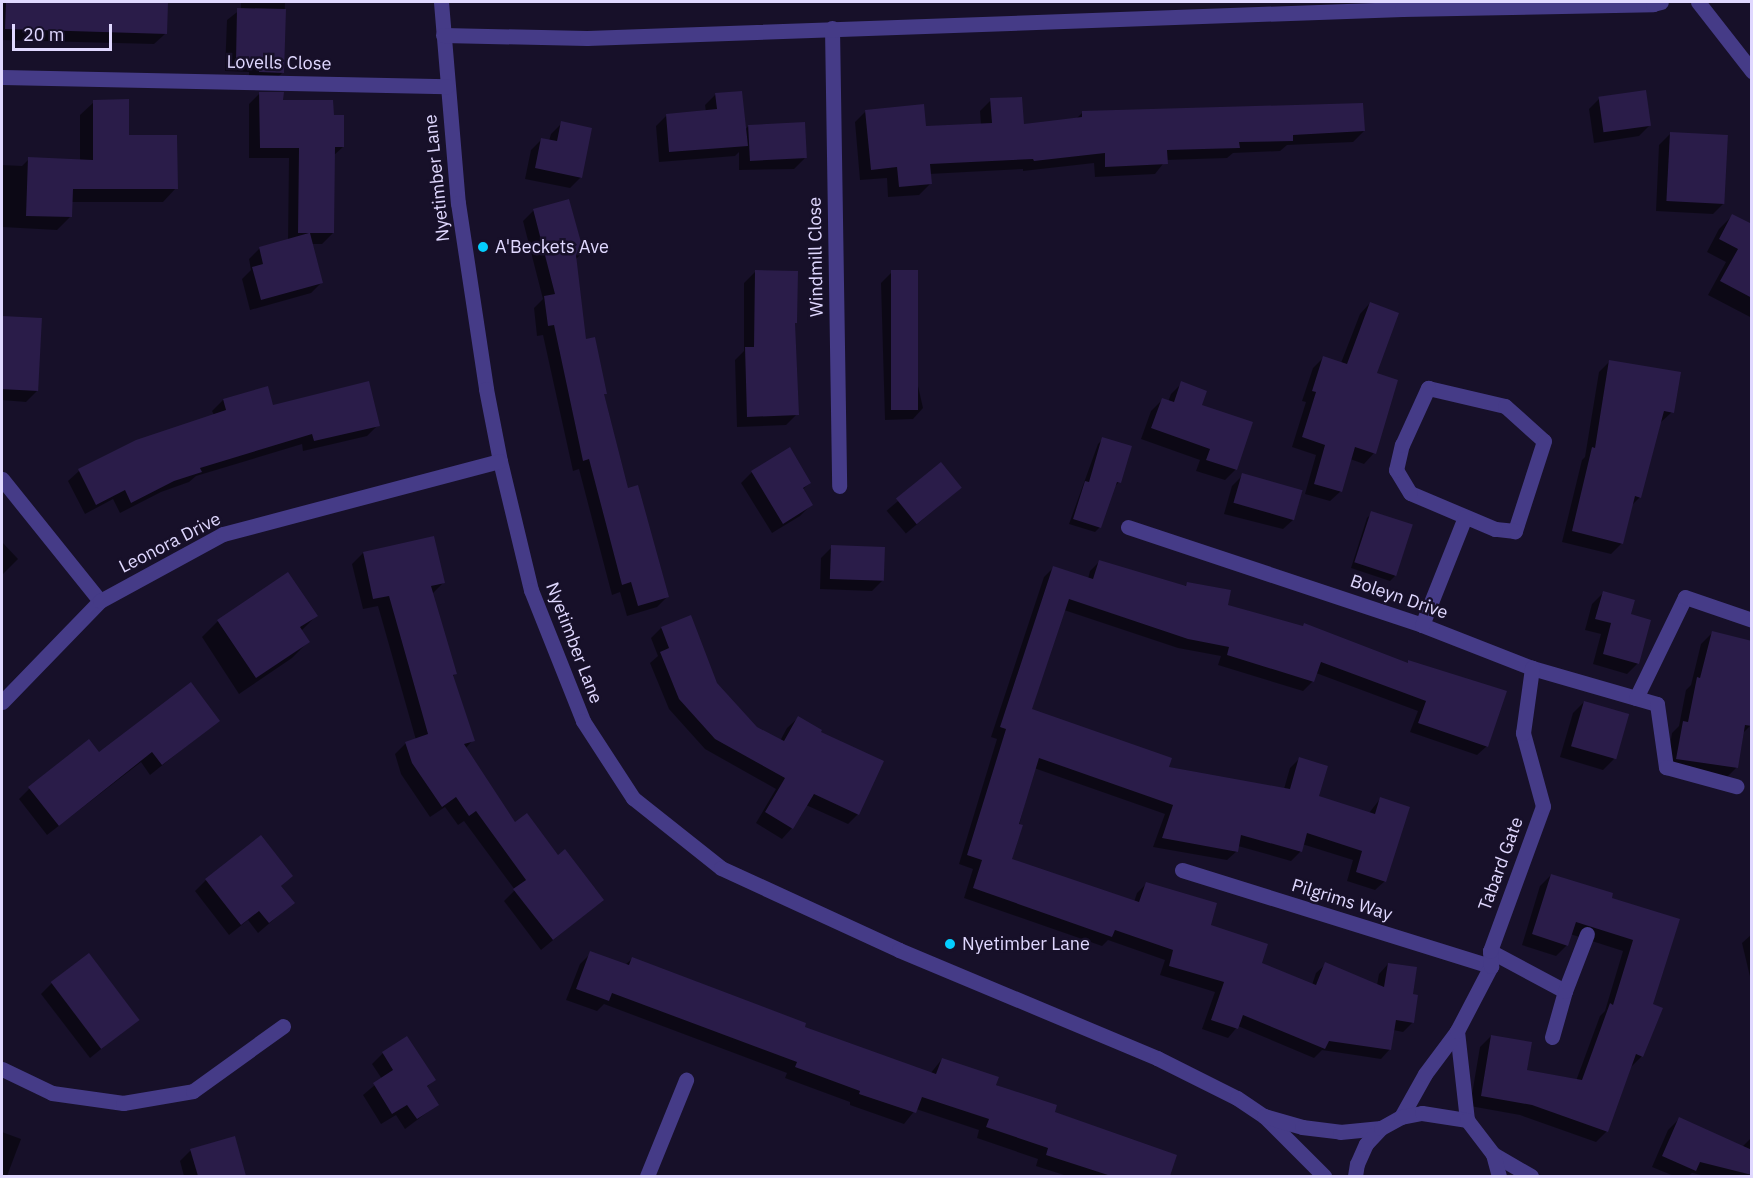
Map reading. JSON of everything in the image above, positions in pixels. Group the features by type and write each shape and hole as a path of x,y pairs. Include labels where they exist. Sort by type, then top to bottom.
{"street":[{"name":"Nyetimber Lane","path":"441,2 458,203 486,389 500,461 531,590 554,653 583,721 633,798 721,868 890,946 1157,1058 1237,1098 1264,1116 1324,1176"},
{"path":"443,35 587,38 1661,2"},
{"path":"1698,2 1752,71"},
{"name":"Windmill Close","path":"832,28 839,486"},
{"name":"Lovells Close","path":"2,77 447,86"},
{"path":"1428,388 1504,406 1544,441 1515,531 1495,529 1465,517 1410,493 1396,470 1402,445 1428,388"},
{"name":"Leonora Drive","path":"2,702 100,601 223,534 500,461"},
{"path":"2,479 100,601"},
{"path":"1422,625 1465,517"},
{"name":"Boleyn Drive","path":"1128,527 1422,625 1532,668 1657,704 1666,767 1736,786"},
{"path":"1636,698 1685,597 1752,620"},
{"name":"Tabard Gate","path":"1401,1117 1425,1074 1457,1030 1490,959 1543,806 1523,733 1532,668"},
{"name":"Pilgrims Way","path":"1182,870 1490,959 1565,991"},
{"path":"1552,1036 1565,991 1587,934"},
{"path":"2,1068 52,1094 123,1103 193,1090 283,1026"},
{"path":"1457,1030 1467,1120 1493,1154 1499,1176"},
{"path":"647,1176 686,1080"},
{"path":"1355,1176 1357,1164 1366,1144 1381,1128 1401,1117 1422,1113 1467,1120"},
{"name":"Nyetimber Lane","path":"1264,1116 1302,1127 1340,1132 1381,1128"},
{"path":"1493,1154 1531,1176"}],"building":[{"path":"6,2 168,2 167,34 5,29"},
{"path":"237,8 286,9 284,73 259,72 259,62 236,61"},
{"path":"1646,90 1651,126 1603,132 1598,97"},
{"path":"742,91 748,146 669,152 666,114 717,109 715,93"},
{"path":"259,92 284,92 283,100 333,100 334,115 344,115 344,147 335,147 334,233 310,233 323,283 261,300 252,267 263,264 259,247 309,233 298,233 299,148 260,148"},
{"path":"1022,97 1024,124 1082,117 1082,111 1363,103 1365,131 1293,135 1293,141 1239,142 1240,148 1167,150 1168,164 1105,167 1105,153 1034,161 1033,159 930,164 932,184 899,187 897,167 871,170 865,110 924,104 926,126 992,123 990,98"},
{"path":"129,99 129,135 177,135 178,189 73,189 72,217 26,216 28,157 93,160 93,100"},
{"path":"561,121 592,128 582,178 535,168 541,138 557,141"},
{"path":"805,122 807,158 750,161 748,125"},
{"path":"1670,132 1728,135 1724,204 1666,201"},
{"path":"569,199 584,253 576,255 586,339 595,337 607,394 604,394 628,488 638,485 669,597 638,606 631,582 622,585 589,459 583,461 554,325 548,326 544,296 555,294 533,209"},
{"path":"1732,214 1752,224 1752,298 1720,281 1738,249 1719,239"},
{"path":"755,270 798,271 797,323 795,323 799,415 747,417 745,347 754,347"},
{"path":"891,270 918,270 918,410 891,410"},
{"path":"1370,302 1399,313 1377,373 1398,380 1376,454 1355,447 1342,492 1314,484 1325,445 1302,437 1316,392 1312,391 1323,356 1347,364"},
{"path":"2,316 42,318 38,391 2,389"},
{"path":"1609,360 1681,372 1674,413 1664,411 1641,498 1635,496 1623,544 1572,531 1592,447 1595,448"},
{"path":"369,381 380,426 314,441 312,434 200,468 202,472 174,481 131,503 125,490 96,505 78,469 136,440 226,410 223,399 268,386 273,405"},
{"path":"1181,381 1207,391 1202,405 1253,422 1237,470 1206,460 1210,449 1151,428 1162,398 1174,402"},
{"path":"1102,437 1132,446 1121,483 1117,482 1101,528 1073,519 1085,481 1089,482"},
{"path":"790,447 811,483 803,488 813,505 783,524 751,471"},
{"path":"941,462 962,488 917,524 896,499"},
{"path":"1242,473 1303,490 1294,520 1233,503"},
{"path":"1371,511 1413,525 1396,576 1354,562"},
{"path":"434,536 445,583 431,586 457,674 453,675 475,741 464,744 515,822 527,813 558,855 565,849 604,900 553,940 513,889 526,880 476,811 469,816 456,797 442,807 412,763 405,742 428,734 389,596 373,599 363,552"},
{"path":"831,545 885,547 884,581 830,579"},
{"path":"1099,560 1186,586 1187,582 1231,590 1228,605 1303,626 1304,623 1408,663 1408,660 1507,691 1488,747 1418,723 1426,701 1321,662 1314,682 1227,655 1229,647 1188,639 1069,599 1032,709 1172,758 1169,767 1290,789 1299,757 1328,766 1319,796 1375,814 1380,797 1410,807 1386,882 1356,872 1362,851 1307,833 1302,852 1241,835 1238,852 1162,838 1173,805 1039,758 1019,824 1023,825 1012,859 1139,902 1146,882 1217,903 1211,925 1268,944 1262,963 1316,985 1325,962 1384,987 1388,963 1417,967 1413,994 1418,995 1414,1023 1396,1020 1391,1050 1329,1041 1325,1049 1243,1015 1238,1029 1211,1020 1224,982 1169,966 1173,950 1115,930 1112,937 973,888 982,860 967,855 1006,729 1000,727 1053,566 1093,579"},
{"path":"288,572 318,616 300,627 310,642 256,678 217,620"},
{"path":"1603,591 1635,600 1631,614 1651,620 1639,664 1603,654 1611,623 1595,619"},
{"path":"691,615 717,683 757,727 784,741 798,716 822,730 821,732 884,761 859,815 814,794 793,829 765,812 785,778 715,739 679,699 660,652 669,648 661,627"},
{"path":"1712,631 1752,641 1752,726 1745,725 1738,768 1676,759 1683,721 1688,722 1697,677 1700,678"},
{"path":"191,682 220,721 162,765 152,752 59,826 28,787 89,739 99,752"},
{"path":"1584,701 1629,714 1616,759 1571,746"},
{"path":"261,835 293,876 281,886 295,903 269,923 259,911 241,925 205,879"},
{"path":"1551,874 1613,893 1612,898 1680,919 1653,1004 1663,1008 1643,1057 1636,1054 1608,1132 1532,1105 1481,1096 1491,1035 1532,1042 1527,1070 1582,1080 1610,1003 1613,1005 1633,940 1576,922 1568,946 1532,934"},
{"path":"590,951 629,965 632,957 806,1023 805,1027 936,1074 942,1058 999,1077 996,1085 1057,1105 1055,1112 1177,1155 1170,1176 1111,1176 1046,1155 1048,1148 986,1127 989,1119 922,1097 916,1113 859,1094 860,1091 795,1067 797,1062 612,993 609,1001 576,989"},
{"path":"89,953 140,1020 101,1049 51,982"},
{"path":"407,1036 436,1080 427,1086 439,1105 417,1119 407,1105 392,1114 373,1083 393,1070 382,1052"},
{"path":"1679,1117 1752,1150 1752,1175 1700,1162 1696,1171 1662,1156"},
{"path":"235,1136 246,1176 198,1176 190,1149"}],"place":[{"name":"A'Beckets Ave","path":"483,247"},
{"name":"Nyetimber Lane","path":"950,944"}]}
